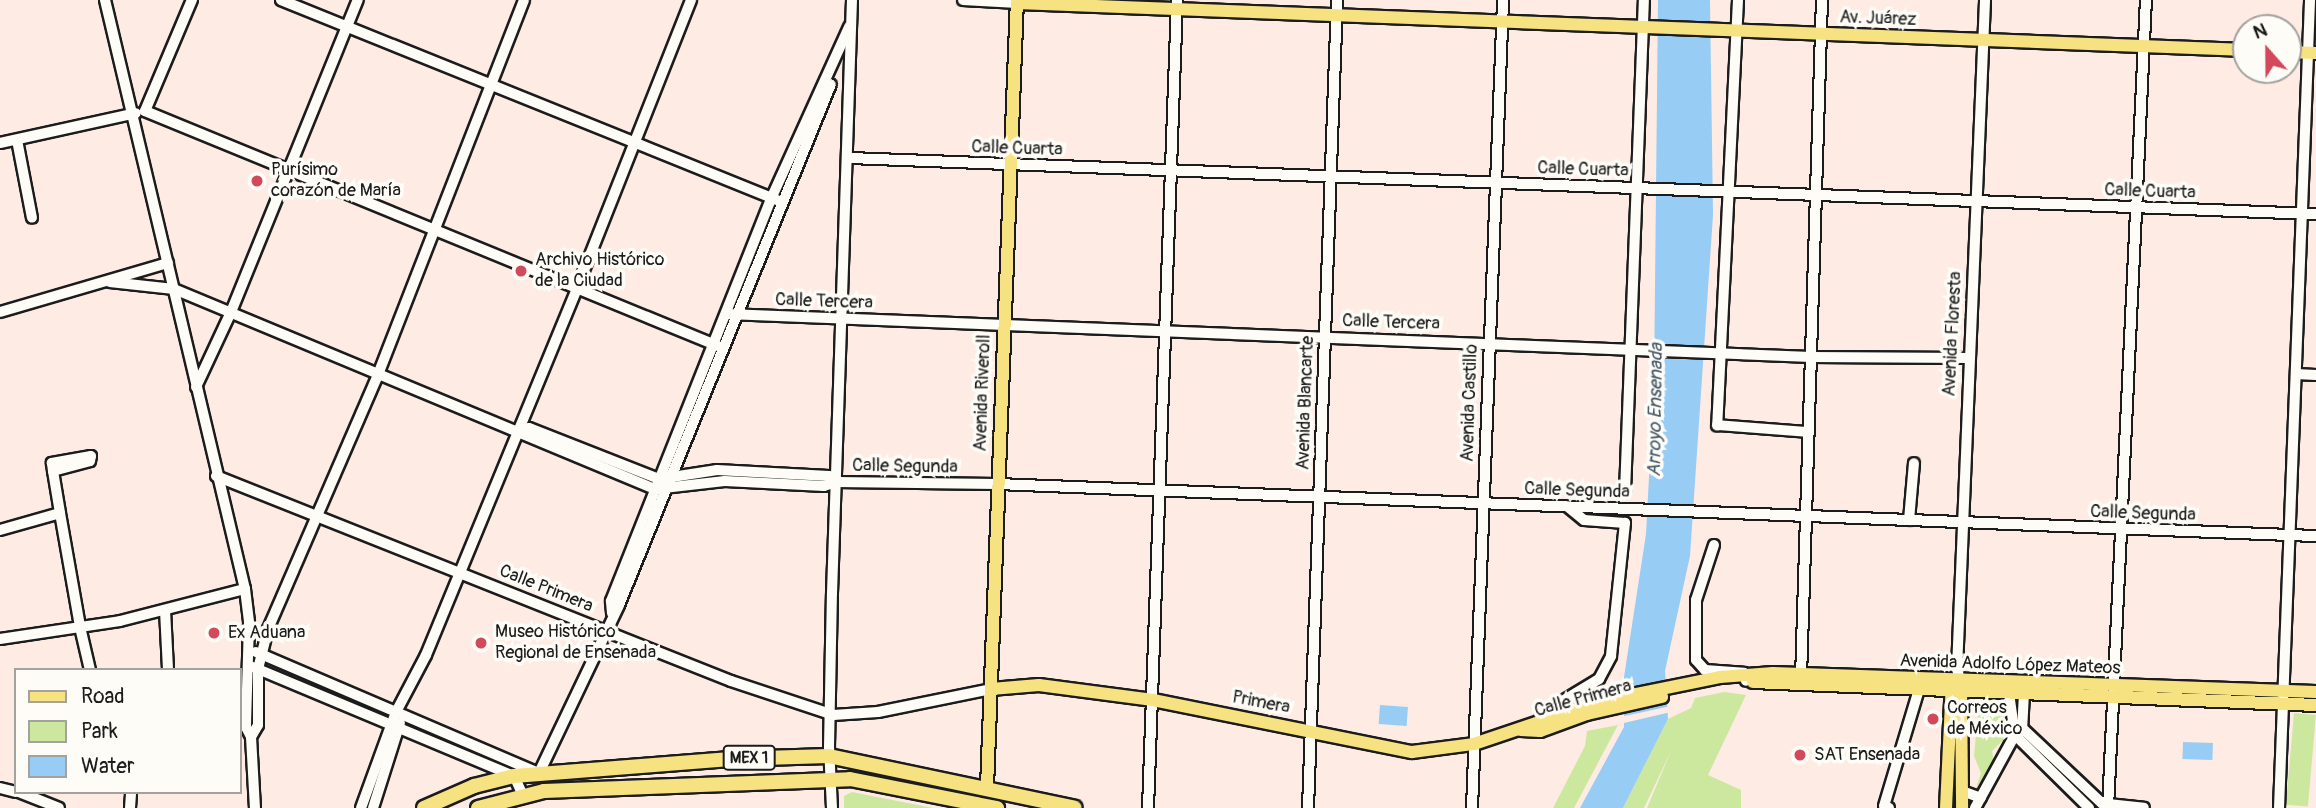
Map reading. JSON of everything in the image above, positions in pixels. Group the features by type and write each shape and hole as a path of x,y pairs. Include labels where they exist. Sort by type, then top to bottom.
{"highway":[{"name":"MEX 1","path":"424,808 474,786 514,776 829,756 987,787 1075,808"},
{"name":"MEX 1","path":"478,808 544,791 864,779 997,808"}],"main road":[{"name":"Av. Juárez","path":"1017,1 1177,5 1336,17 2232,49"},
{"name":"Avenida Riveroll","path":"987,787 1008,165 1017,1"},
{"name":"Calle Primera","path":"1521,730 1604,705 1696,684 1746,678 1801,678"},
{"name":"Avenida Adolfo López Mateos","path":"1801,678 1956,682 2285,698 2316,705"},
{"name":"Avenida Adolfo López Mateos","path":"1801,678 1919,689 1956,682 2009,693 2113,691"},
{"name":"Avenida Floresta","path":"1956,682 1962,808"},
{"name":"Avenida Floresta","path":"1946,808 1956,682"},
{"name":"Primera","path":"991,689 1039,685 1153,700 1412,752 1474,744 1521,730"},
{"name":"Avenida Adolfo López Mateos","path":"2285,698 2316,692"}],"street":[{"path":"105,0 245,589 246,727 251,737 255,808"},
{"path":"145,111 192,0"},
{"path":"281,0 491,83 634,145 776,200"},
{"path":"196,387 231,312 358,0"},
{"path":"251,737 258,725 260,653 379,372 432,227 524,0"},
{"path":"362,808 369,796 399,713 577,288 691,0"},
{"path":"832,808 829,756 833,715 831,481 844,319 852,0"},
{"name":"Av. Juárez","path":"963,0 1017,1"},
{"name":"Avenida Blancarte","path":"1308,808 1313,730 1318,498 1337,0"},
{"name":"Avenida Castillo","path":"1472,808 1503,0"},
{"path":"1625,492 1637,348 1644,0"},
{"path":"1738,0 1740,31 1724,191 1717,427 1808,432"},
{"path":"1801,678 1822,0"},
{"name":"Avenida Floresta","path":"1956,682 1985,0"},
{"path":"2108,807 2146,0"},
{"path":"2279,808 2302,214 2312,53 2310,0"},
{"path":"1148,808 1177,5"},
{"path":"612,613 611,601 657,484 732,314 850,23"},
{"path":"827,83 850,88"},
{"path":"0,143 145,111 718,346"},
{"path":"17,140 32,218"},
{"name":"Calle Cuarta","path":"850,158 2316,214"},
{"path":"0,312 168,263"},
{"name":"Calle Segunda","path":"110,282 174,289 518,430 528,428 667,489 725,481 997,484 2316,536"},
{"name":"Calle Tercera","path":"732,314 1811,357 1969,358"},
{"path":"544,791 539,773 605,632 672,478 718,346"},
{"path":"2297,374 2316,375"},
{"path":"1909,520 1914,463"},
{"name":"Calle Segunda","path":"657,484 672,478 717,470 831,481"},
{"path":"53,471 90,668"},
{"name":"Calle Primera","path":"216,476 731,681 833,715 878,712 991,689"},
{"path":"1539,726 1556,702 1599,679 1611,656 1625,523 1584,520 1572,506"},
{"path":"0,530 60,513"},
{"path":"1714,545 1696,600 1693,630 1698,665 1746,678"},
{"path":"0,639 80,628 245,589"},
{"path":"165,610 168,668"},
{"path":"247,650 260,653 539,773"},
{"path":"246,663 514,776 523,795"},
{"path":"1889,808 1884,806 1919,689"},
{"path":"1962,791 1978,803 2015,735 2009,693"},
{"path":"2024,693 2022,728 2108,807 2144,808"},
{"path":"2015,735 2089,808"},
{"path":"22,794 59,808"},
{"path":"369,796 373,808"}],"green space":[{"path":"1724,692 1746,695 1708,775 1741,790 1741,808 1647,808 1671,751 1644,808 1623,808 1668,719 1691,708 1695,698"},
{"path":"1989,698 2008,704 2007,736 1992,751 1994,762 1981,793 1975,791 1981,773 1974,756 1979,703"},
{"path":"2294,713 2316,715 2308,807 2286,805"},
{"path":"1618,725 1574,808 1553,808 1585,746 1587,731"},
{"path":"852,792 933,808 844,808 844,796"}],"water":[{"name":"Arroyo Ensenada","path":"1658,0 1710,0 1713,215 1690,556 1665,671 1668,719 1623,808 1580,808 1624,727 1624,677 1646,534 1654,382"},
{"path":"1380,705 1408,707 1407,726 1379,724"},
{"path":"2183,742 2213,743 2212,760 2182,759"}],"pier":[{"path":"1671,706 1671,712 1624,723 1576,808 1620,726 1620,717"}],"place":[{"name":"Purísimo corazón de María","path":"257,181"},
{"name":"Archivo Histórico de la Ciudad","path":"521,271"},
{"name":"Ex Aduana","path":"214,633"},
{"name":"Museo Histórico Regional de Ensenada","path":"481,643"},
{"name":"Correos de México","path":"1933,719"},
{"name":"SAT Ensenada","path":"1800,755"}]}
